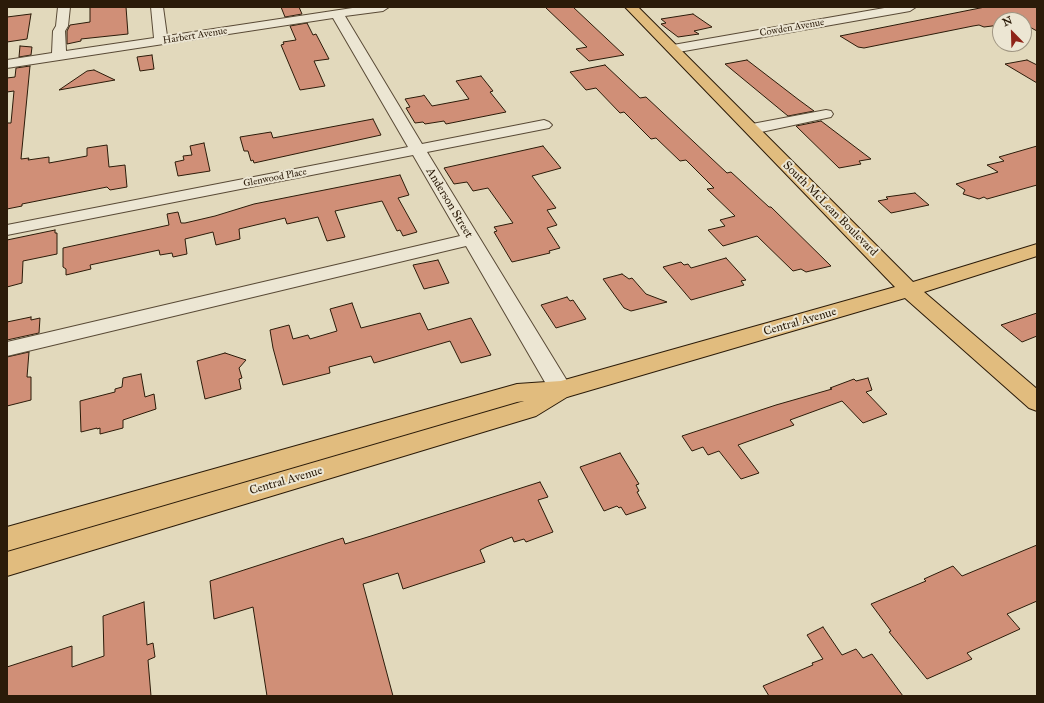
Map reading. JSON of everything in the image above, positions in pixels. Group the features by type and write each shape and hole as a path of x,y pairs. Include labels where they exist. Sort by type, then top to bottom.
{"main road":[{"name":"South McLean Boulevard","path":"631,7 909,290 1037,402"},
{"name":"Central Avenue","path":"7,539 517,393 561,390 909,290 1037,250"},
{"name":"Central Avenue","path":"7,564 528,410 561,390"}],"street":[{"path":"59,56 59,31 62,26 64,7"},
{"path":"157,7 161,41"},
{"name":"Harbert Avenue","path":"7,64 384,7"},
{"name":"Cowden Avenue","path":"673,50 910,7"},
{"name":"Anderson Street","path":"337,14 561,390"},
{"path":"752,130 826,114"},
{"name":"Glenwood Place","path":"7,230 544,125"},
{"path":"7,349 470,239"}],"building":[{"path":"90,7 126,7 128,34 81,39 81,41 67,44 67,31 70,25 90,22"},
{"path":"281,7 299,7 302,14 285,17"},
{"path":"545,7 573,7 624,55 589,61 576,49 587,47"},
{"path":"985,7 1037,7 1037,31 1032,28 1032,12 992,12 992,26 973,26 864,48 858,47 840,36"},
{"path":"31,14 27,39 7,42 7,17"},
{"path":"693,14 712,27 694,31 699,34 678,37 661,24 666,23 661,19"},
{"path":"307,23 313,35 316,34 329,59 314,61 325,86 300,90 281,45 284,44 283,42 296,40 290,26"},
{"path":"20,46 32,47 31,55 19,57"},
{"path":"152,55 154,69 140,71 137,57"},
{"path":"747,60 814,111 788,116 725,64"},
{"path":"1027,60 1037,65 1037,83 1005,64"},
{"path":"605,65 640,98 646,97 727,173 731,172 769,207 771,207 831,266 806,272 801,269 793,271 757,236 723,246 708,230 725,226 720,220 735,216 707,189 714,188 686,160 680,161 656,138 651,139 624,112 620,113 596,88 586,90 570,72"},
{"path":"30,66 21,159 29,158 28,160 49,157 49,163 87,156 87,148 107,145 109,167 125,165 127,187 110,190 107,187 22,204 22,206 7,209 7,123 11,123 14,91 7,92 7,78 15,77 16,68"},
{"path":"94,70 115,80 59,90 87,71"},
{"path":"481,76 493,91 490,92 506,112 446,124 444,121 425,124 423,122 415,123 406,108 410,107 405,99 424,95 432,106 469,99 456,81"},
{"path":"373,119 381,135 254,163 253,160 251,161 248,151 244,151 240,137 271,132 273,138"},
{"path":"821,121 871,159 859,161 861,164 839,168 796,126"},
{"path":"204,143 210,171 178,176 175,162 184,160 183,156 192,155 190,146"},
{"path":"543,146 561,168 532,176 556,208 547,210 557,225 547,228 560,248 549,251 550,253 512,262 494,232 497,231 494,227 513,223 488,188 473,191 467,182 454,184 444,168"},
{"path":"1037,146 1037,185 987,199 984,197 979,199 963,194 965,190 956,184 998,172 987,165 1004,161 999,157"},
{"path":"400,175 409,195 398,198 417,232 403,236 400,230 397,231 382,201 335,211 345,237 327,241 318,217 287,224 285,218 239,229 240,239 216,245 213,232 185,239 187,254 173,257 172,253 160,255 159,250 90,265 91,269 66,275 66,269 63,267 63,248 169,225 167,214 178,212 181,223 185,223 215,216 254,204"},
{"path":"915,193 929,205 891,213 878,201 888,199 886,197"},
{"path":"55,230 55,233 57,233 57,254 23,261 22,283 7,287 7,240"},
{"path":"726,258 746,280 741,281 744,285 691,300 663,267 681,262 684,265 688,264 691,268"},
{"path":"438,260 449,283 424,289 413,265"},
{"path":"622,274 629,279 632,278 646,294 667,302 631,311 624,308 603,279"},
{"path":"567,297 570,301 573,300 586,319 556,328 541,305"},
{"path":"352,303 361,328 420,313 428,330 471,318 491,355 461,363 450,341 374,363 371,356 329,367 330,373 283,385 273,348 270,330 289,325 293,339 308,335 310,339 337,331 330,309"},
{"path":"1037,313 1037,336 1022,342 1001,325"},
{"path":"31,317 31,320 40,318 39,333 7,340 7,322"},
{"path":"29,352 27,377 31,377 31,400 7,406 7,357"},
{"path":"225,353 246,360 239,368 242,378 239,379 241,389 205,399 197,361"},
{"path":"141,374 145,397 154,394 156,409 123,420 123,428 100,434 100,428 81,432 80,401 115,392 115,389 122,387 123,378"},
{"path":"868,378 872,390 866,392 887,414 863,423 842,401 790,420 794,425 738,445 759,473 741,479 719,451 708,455 703,447 692,451 682,436 776,405 832,389 830,388 854,379 856,381"},
{"path":"620,453 639,484 636,485 639,491 637,492 646,508 626,515 621,507 619,508 617,506 604,511 580,467"},
{"path":"540,482 548,497 538,500 553,532 526,542 524,539 514,542 512,537 480,550 485,562 403,589 398,573 363,584 393,696 267,696 253,607 214,619 210,581 343,538 345,544"},
{"path":"1037,545 1037,601 1007,614 1020,629 967,653 972,659 927,679 889,632 891,631 871,604 926,581 924,579 953,566 962,576"},
{"path":"144,602 147,645 153,643 155,657 148,660 151,696 7,696 7,667 72,646 72,667 104,656 103,616"},
{"path":"823,627 842,655 856,649 863,658 872,654 903,696 769,696 763,686 813,665 812,663 823,659 807,635"}]}
